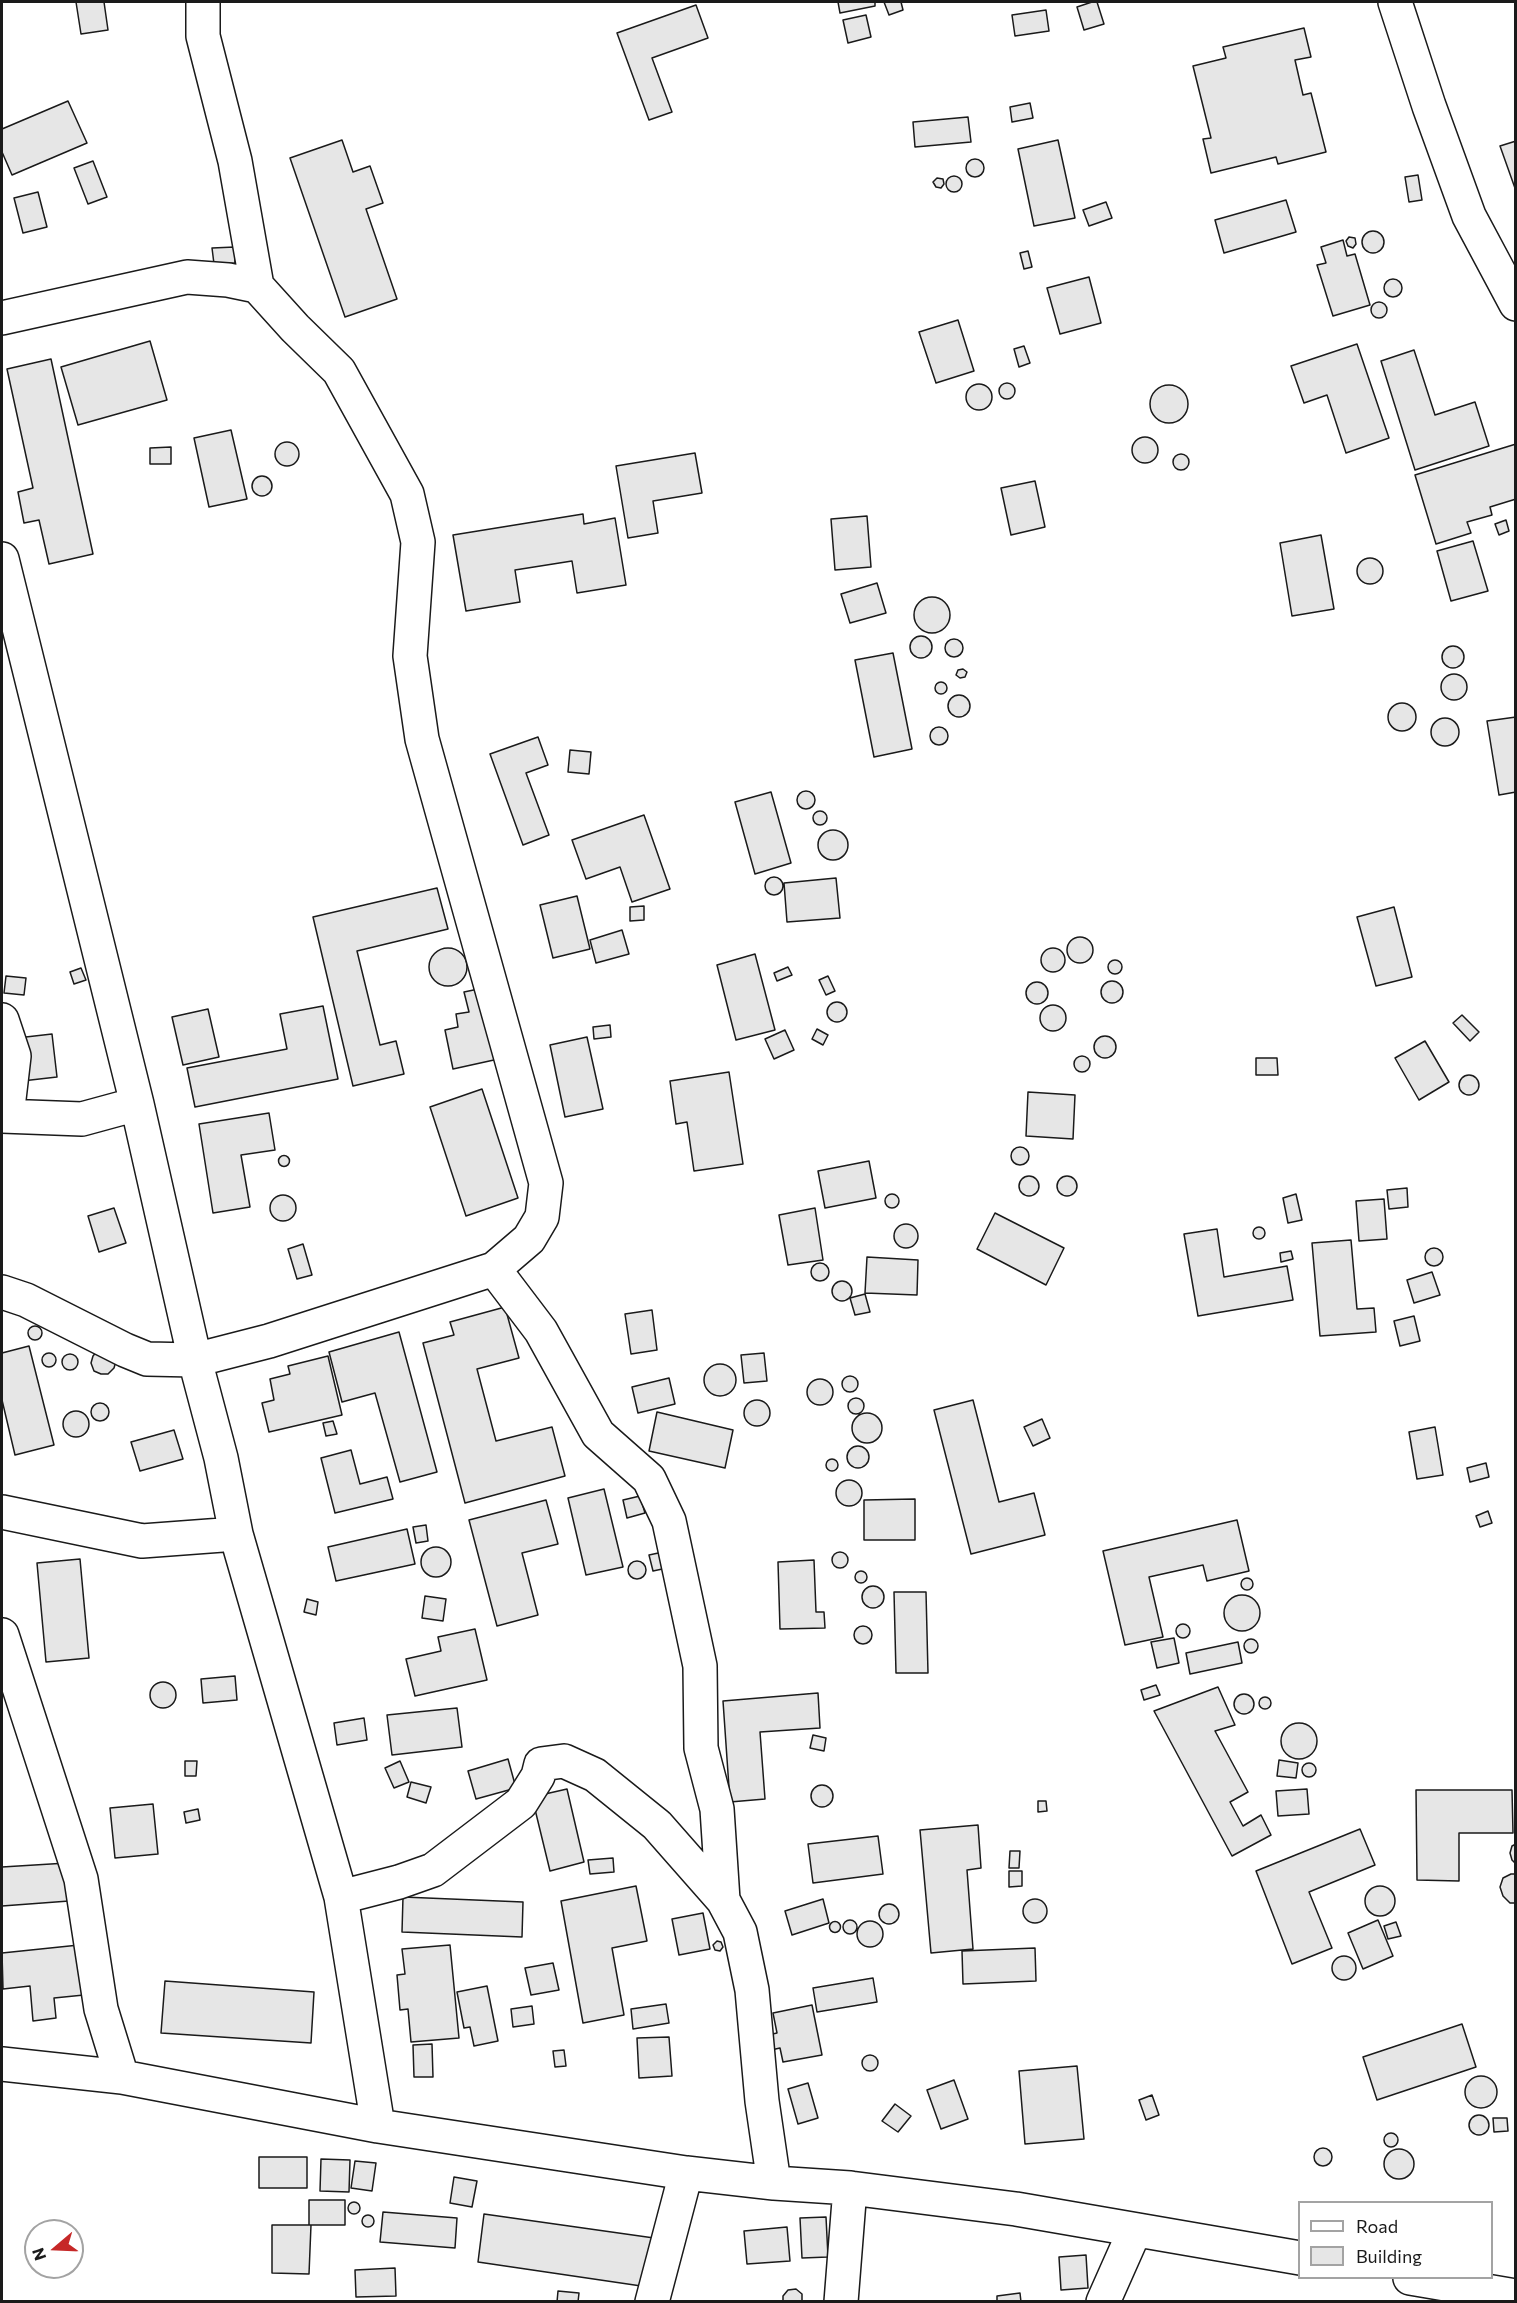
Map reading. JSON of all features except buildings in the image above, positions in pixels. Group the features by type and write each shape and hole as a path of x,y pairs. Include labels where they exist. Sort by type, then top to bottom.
{"street":[{"path":"2,1292 26,1300 147,1359 195,1360 269,1341 494,1269 529,1239 542,1217 546,1183 422,739 410,656 418,542 407,494 339,371 295,328 257,286 235,161 203,36 203,2"},
{"path":"1395,2 1429,106 1469,216 1515,304"},
{"path":"2,318 187,277 228,279 257,286"},
{"path":"2,559 137,1104 195,1360 221,1458 236,1534 341,1897 378,2126"},
{"path":"2,1020 14,1056 4,1116 82,1119 137,1104"},
{"path":"494,1269 542,1331 598,1434 649,1479 669,1521 700,1666 701,1748 717,1809 723,1900"},
{"path":"2,1512 142,1541 236,1534"},
{"path":"2,1635 81,1879 101,2008 122,2077"},
{"path":"341,1897 399,1882 433,1870 521,1803 538,1776 541,1764 564,1761 595,1775 657,1824 723,1900 740,1932 752,1990 762,2102 774,2183"},
{"path":"2,2064 122,2077 378,2126 686,2173 774,2183 850,2188 1016,2209 1298,2258"},
{"path":"652,2301 686,2173"},
{"path":"841,2301 850,2188"},
{"path":"1103,2301 1135,2230"},
{"path":"1421,2279 1515,2296"}]}
